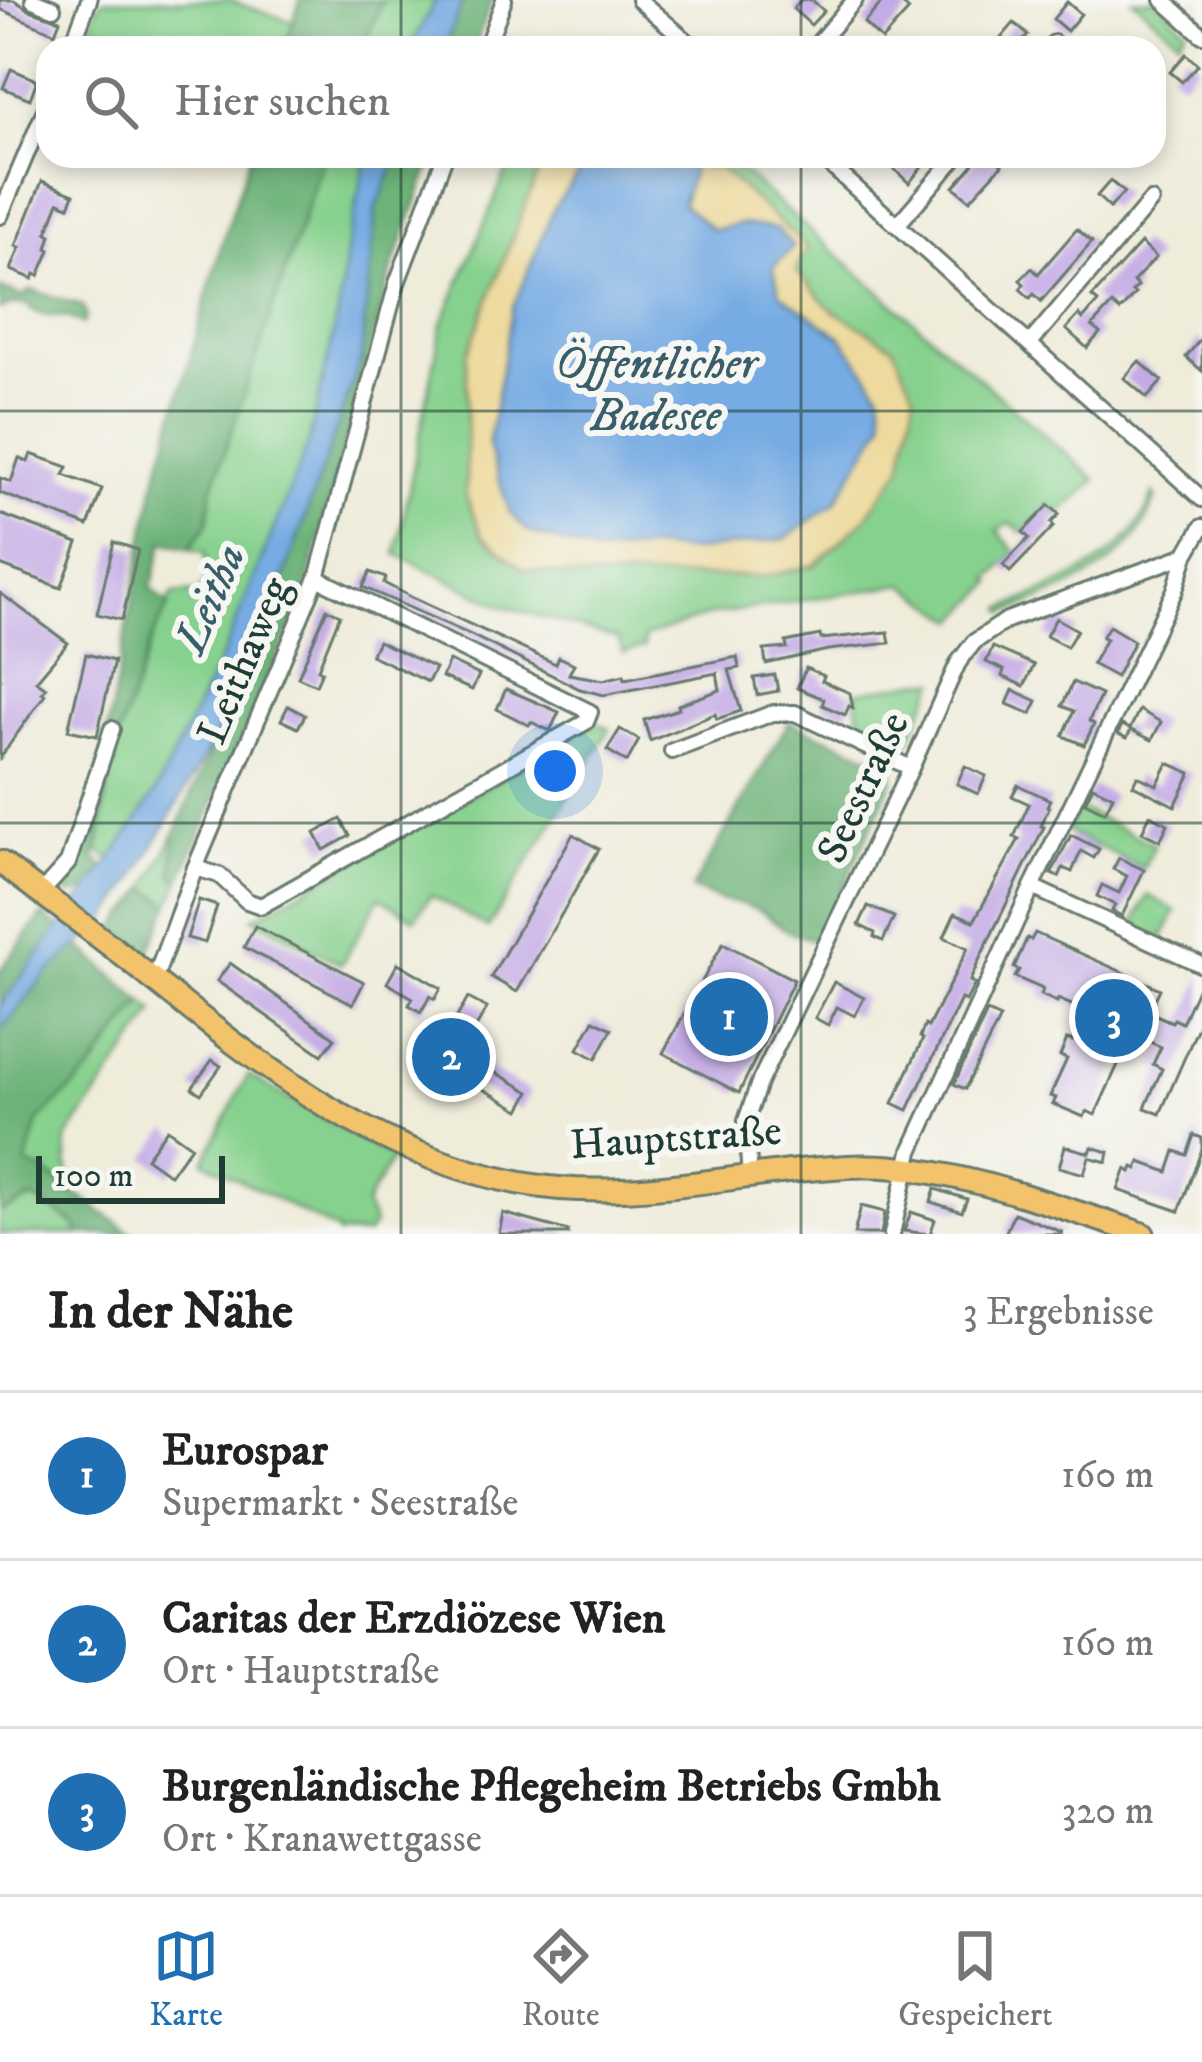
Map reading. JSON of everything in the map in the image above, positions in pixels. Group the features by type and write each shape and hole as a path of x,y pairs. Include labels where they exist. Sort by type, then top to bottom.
{"main road":[{"name":"Hauptstraße","path":"0,862 303,1092 379,1137 460,1169 523,1184 581,1190 649,1189 816,1168 907,1169 990,1187 1143,1234"}],"street":[{"path":"33,0 52,8"},
{"path":"75,36 89,0"},
{"path":"490,36 504,0"},
{"path":"639,0 681,36"},
{"path":"824,36 855,0"},
{"path":"1163,0 1202,35"},
{"path":"0,216 36,131"},
{"name":"Leithaweg","path":"154,981 195,868 317,578 397,283 440,168"},
{"path":"834,168 1202,499"},
{"path":"898,224 947,168"},
{"path":"1030,344 1151,201"},
{"path":"892,1234 910,1150 1202,526"},
{"name":"Seestraße","path":"750,1178 746,1121 759,1083 958,663 974,642 1007,620 1186,555"},
{"path":"195,868 219,875 247,901 261,906 586,722 590,712 317,578"},
{"path":"672,751 773,713 795,713 911,768"},
{"path":"45,896 68,863 112,729"},
{"path":"1032,887 1202,965"}],"green space":[{"path":"101,0 228,0 293,22 289,36 118,36 91,24"},
{"path":"300,0 383,0 367,36 289,36"},
{"path":"383,0 436,0 416,36 367,36"},
{"path":"463,0 492,0 478,36 449,36"},
{"path":"1133,0 1154,0 1186,29 1179,39"},
{"path":"246,168 320,168 212,489 208,523 190,548 164,541 151,588 169,606 153,636 112,755 94,858 105,867 87,890 69,895 57,885 86,842 154,487"},
{"path":"320,168 364,168 309,442 225,650 155,793 111,860 98,851 112,755 172,594 200,592 207,579 205,552 190,548 208,523 212,489"},
{"path":"393,168 430,168 392,269 304,596 180,881 173,875 175,833 280,588 361,359 376,209"},
{"path":"508,168 542,168 467,355 466,496 482,536 523,569 586,578 767,576 814,566 864,520 893,346 831,309 701,168 738,168 1096,480 1059,514 1049,505 1023,532 1010,523 997,531 1016,552 957,620 904,584 706,616 644,637 644,647 623,653 618,639 500,605 396,554 442,324"},
{"path":"0,288 23,296 32,290 82,306 83,324 40,314 25,304 0,309"},
{"path":"1153,493 1156,496 1146,520 1116,557 1075,584 1006,613 1003,609 1070,579 1112,552 1143,516"},
{"path":"936,681 904,752 860,728 856,692"},
{"path":"789,722 893,765 893,780 818,942 787,931 761,911 692,889"},
{"path":"599,723 610,729 488,928 431,895 415,919 380,897 341,964 253,918"},
{"path":"1078,808 1155,845 1143,868 1066,831"},
{"path":"175,833 173,875 180,881 170,904 147,888"},
{"path":"147,888 170,904 147,956 115,930"},
{"path":"1148,895 1176,911 1162,939 1133,925"},
{"path":"43,914 143,1002 88,1074 38,1121 26,1164 133,1234 80,1234 74,1223 33,1198 0,1212 0,970"},
{"path":"143,1002 155,1012 66,1140 69,1188 26,1165 38,1121 88,1074"},
{"path":"248,1075 392,1158 365,1205 374,1224 368,1234 337,1234 204,1161"},
{"path":"33,1197 74,1224 80,1234 0,1234 0,1212"}],"sand":[{"path":"542,168 582,168 554,208 600,554 651,548 694,551 784,539 841,337 780,294 773,267 792,248 741,224 713,230 682,204 690,168 719,168 807,247 796,271 831,309 893,346 915,395 902,467 864,520 814,565 767,576 586,578 523,569 482,536 466,496 467,355"}],"water":[{"path":"436,0 463,0 449,36 416,36"},
{"path":"364,168 393,168 376,209 361,359 280,588 215,738 105,922 46,975 0,1032 0,1005 111,860 155,793 225,650 309,442 338,315"},
{"name":"Öffentlicher Badesee","path":"582,168 690,168 682,204 713,230 741,224 777,229 793,247 773,267 780,294 841,337 881,392 884,421 835,503 785,539 694,551 651,548 599,554 528,532 510,513 488,446 512,310 554,208"}],"building":[{"path":"0,0 14,0 60,20 55,33 0,9"},
{"path":"801,0 812,0 824,11 811,25 793,9"},
{"path":"884,0 898,0 909,10 886,36 878,36 864,23"},
{"path":"1067,2 1081,14 1067,31 1053,19"},
{"path":"1014,23 1028,35 1027,36 1003,36"},
{"path":"1186,54 1198,65 1182,82 1170,72"},
{"path":"11,69 36,80 30,99 3,88"},
{"path":"893,168 921,168 909,183"},
{"path":"970,168 999,168 970,200 954,187"},
{"path":"42,181 74,194 69,206 59,202 47,233 50,250 39,276 33,279 11,270"},
{"path":"1110,181 1124,192 1110,208 1097,196"},
{"path":"1077,229 1092,242 1041,301 1034,294 1030,298 1020,289 1024,284 1020,280 1032,268 1038,274"},
{"path":"1141,243 1156,257 1133,282 1138,286 1135,294 1120,311 1112,304 1092,326 1100,333 1087,348 1066,329 1098,302 1092,297"},
{"path":"1202,337 1202,371 1186,357"},
{"path":"1139,361 1162,381 1147,398 1124,378"},
{"path":"31,454 68,467 64,475 102,489 88,526 0,493 0,478 11,482 19,458 28,462"},
{"path":"1049,505 1059,514 1051,523 1054,526 1010,572 1003,565 1029,538 1023,532"},
{"path":"0,514 78,543 61,588 0,565"},
{"path":"114,542 138,550 122,620 97,614"},
{"path":"370,572 411,597 556,664 559,657 574,664 569,674 603,680 624,675 625,679 737,657 739,668 729,670 741,711 717,719 715,714 650,741 644,720 720,690 717,673 604,695 580,689 363,587"},
{"path":"0,593 68,643 36,681 46,688 45,694 0,758"},
{"path":"327,609 340,615 316,685 298,677"},
{"path":"1056,618 1077,630 1067,647 1046,636"},
{"path":"1109,626 1134,641 1116,677 1092,664"},
{"path":"888,632 890,643 766,664 764,650 787,648 786,642 820,635 821,639"},
{"path":"378,641 435,668 428,682 371,655"},
{"path":"993,647 1034,665 1024,686 986,662"},
{"path":"86,654 114,661 97,736 68,730"},
{"path":"449,661 479,675 472,690 442,677"},
{"path":"806,668 850,693 853,708 849,706 845,715 822,705 824,699 797,688"},
{"path":"775,675 778,691 757,695 754,678"},
{"path":"1073,682 1101,695 1084,745 1063,736 1074,711 1062,706"},
{"path":"506,689 559,712 551,729 529,725 497,709"},
{"path":"1013,690 1037,701 1031,714 1007,704"},
{"path":"288,706 305,715 298,728 281,720"},
{"path":"1139,710 1161,722 1152,740 1131,730 1127,738 1118,734 1122,725 1130,729"},
{"path":"620,729 639,740 627,762 607,750"},
{"path":"1168,763 1191,773 1175,806 1133,785 1137,776 1157,785"},
{"path":"965,766 986,776 978,794 957,784"},
{"path":"1018,785 1050,800 1044,827 970,981 975,984 966,1001 961,999 908,1110 893,1103 925,1025 928,1027 968,948 944,937 955,913 974,921 1019,839 1014,837 1029,804 1012,796"},
{"path":"1093,786 1113,796 1105,812 1085,802"},
{"path":"1150,815 1168,824 1160,841 1142,832"},
{"path":"341,819 350,836 324,850 315,833"},
{"path":"573,834 599,849 517,992 491,977"},
{"path":"1071,835 1099,849 1094,858 1081,851 1072,872 1063,868 1059,877 1051,874"},
{"path":"1119,858 1144,870 1122,916 1112,911 1115,905 1097,896 1102,885 1119,893 1127,876 1113,869"},
{"path":"199,900 217,906 205,943 187,938"},
{"path":"868,906 894,917 883,941 859,925"},
{"path":"255,926 364,982 353,1004 244,947"},
{"path":"1035,933 1160,989 1149,1012 1172,1022 1182,1023 1202,978 1202,1018 1160,1114 1145,1108 1162,1069 1153,1064 1161,1047 1132,1034 1095,1115 1087,1111 1084,1117 1053,1104 1056,1098 1050,1096 1067,1059 1060,1056 1086,1011 1041,995 1043,989 1015,977 1019,970 1014,968 1027,938 1031,940"},
{"path":"723,943 794,980 739,1093 663,1053"},
{"path":"230,963 335,1038 322,1055 217,981"},
{"path":"398,963 441,988 421,1012 409,1005 413,998 387,983"},
{"path":"834,982 864,998 855,1016 837,1007 828,1025 815,1018"},
{"path":"468,998 487,1008 461,1053 530,1092 520,1110 432,1060"},
{"path":"987,1012 1000,1018 965,1089 954,1084"},
{"path":"594,1020 612,1029 596,1059 578,1049"},
{"path":"212,1060 221,1066 201,1094 192,1088"},
{"path":"167,1129 191,1146 170,1175 146,1158"},
{"path":"1194,1135 1202,1138 1202,1149 1179,1211 1118,1190 1126,1169 1137,1169 1140,1162 1168,1172 1175,1151 1187,1155"},
{"path":"1065,1146 1109,1152 1107,1162 1089,1157 1084,1174 1059,1167"},
{"path":"935,1189 967,1199 962,1212 931,1202"},
{"path":"861,1206 885,1212 881,1234 854,1234"},
{"path":"911,1212 935,1220 930,1234 904,1231"},
{"path":"503,1213 568,1231 568,1234 499,1234"},
{"path":"1014,1213 1062,1232 1062,1234 1005,1234"}],"place":[{"name":"Eurospar","path":"729,1017"},
{"name":"Burgenländische Pflegeheim Betriebs Gmbh","path":"1114,1018"},
{"name":"Caritas der Erzdiözese Wien","path":"451,1057"}],"water label":[{"name":"Leitha","path":"211,599"}]}
